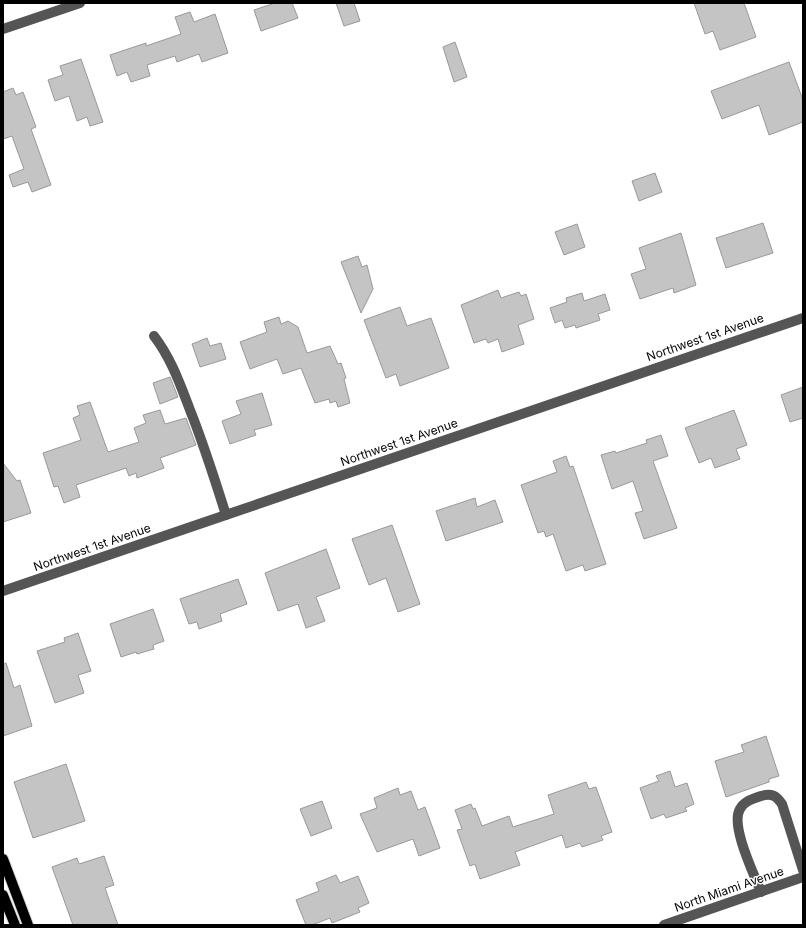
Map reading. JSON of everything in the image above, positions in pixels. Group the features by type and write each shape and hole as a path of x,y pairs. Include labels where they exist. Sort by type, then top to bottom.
{"main road":[{"path":"3,859 28,925"},
{"path":"3,895 15,925"}],"street":[{"path":"3,29 80,3"},
{"name":"Northwest 1st Avenue","path":"3,591 803,318"},
{"path":"154,336 165,350 182,388 204,447 226,515"},
{"path":"761,892 736,821 740,807 752,799 764,795 772,795 777,797 782,804 803,870"},
{"name":"North Miami Avenue","path":"664,925 803,877"}],"building":[{"path":"275,3 292,3 298,18 261,31 254,10"},
{"path":"336,3 354,3 360,21 344,26"},
{"path":"694,3 744,3 756,37 720,50 713,31 705,34"},
{"path":"190,12 194,22 215,14 228,53 202,62 199,54 177,62 175,56 147,65 150,76 131,82 127,72 117,76 110,55 146,43 146,46 181,34 175,17"},
{"path":"455,42 467,77 454,82 443,47"},
{"path":"81,59 103,122 90,126 87,117 77,121 69,96 55,101 48,80 63,75 60,66"},
{"path":"789,62 803,100 803,122 769,135 759,105 722,119 711,91"},
{"path":"13,88 16,95 23,92 36,127 31,129 51,185 32,192 28,182 13,187 9,175 24,169 12,136 3,139 3,92"},
{"path":"655,173 662,192 639,201 632,181"},
{"path":"763,223 773,253 726,268 716,238"},
{"path":"577,224 585,247 564,255 555,232"},
{"path":"681,233 696,285 674,293 673,288 640,299 631,274 646,269 639,248"},
{"path":"358,256 362,267 367,265 373,289 361,313 341,262"},
{"path":"498,290 501,298 519,292 521,296 526,294 534,319 518,325 524,344 502,352 498,339 488,343 486,339 474,343 461,305"},
{"path":"582,293 584,301 605,294 610,310 598,314 600,320 576,328 575,325 565,328 562,320 555,323 550,308 567,302 566,298"},
{"path":"400,307 407,326 431,318 449,368 400,386 396,374 386,378 364,320"},
{"path":"279,317 281,324 288,321 298,327 307,353 330,346 338,364 341,363 346,378 344,379 350,403 338,407 336,401 330,403 329,399 315,403 301,368 283,374 277,359 250,369 240,342 267,332 264,322"},
{"path":"207,338 210,346 221,343 226,359 200,367 192,344"},
{"path":"170,377 178,397 160,404 153,383"},
{"path":"803,387 803,418 790,422 781,395"},
{"path":"262,393 272,425 254,430 256,435 230,444 222,421 241,414 236,401"},
{"path":"90,402 108,452 139,442 134,428 146,423 143,415 160,410 165,424 186,418 196,445 160,458 164,468 137,478 136,473 129,476 126,468 76,485 80,497 64,503 58,486 54,487 43,453 81,440 73,418 80,415 77,406"},
{"path":"734,410 747,445 736,449 740,459 715,468 711,458 699,463 685,428"},
{"path":"661,435 668,456 653,461 677,528 644,539 635,513 643,511 633,481 612,489 601,455 615,451 616,453 647,443 646,440"},
{"path":"566,456 570,467 573,466 606,564 585,571 583,565 566,571 553,534 546,537 544,531 538,533 521,485 557,472 553,461"},
{"path":"3,463 17,481 20,480 31,513 3,522"},
{"path":"475,498 477,507 495,500 503,522 446,541 436,511"},
{"path":"392,525 420,604 398,612 386,578 369,585 352,539"},
{"path":"326,549 340,588 316,597 325,621 306,628 298,604 278,611 265,573"},
{"path":"238,579 247,604 220,614 222,621 199,629 197,622 189,624 180,599"},
{"path":"153,609 164,641 153,645 154,649 137,654 136,652 121,657 110,624"},
{"path":"78,633 91,671 78,675 84,693 55,703 37,651 65,642 64,638"},
{"path":"6,663 14,688 20,685 32,726 3,736 3,664"},
{"path":"766,736 779,776 769,779 769,782 726,797 715,761 744,752 741,745"},
{"path":"66,764 85,821 33,838 14,782"},
{"path":"670,771 675,787 687,783 694,804 685,808 687,811 666,818 664,814 651,819 640,788 659,781 656,776"},
{"path":"586,782 589,789 596,787 612,832 601,836 603,840 582,847 580,843 566,848 562,835 515,852 520,865 480,879 475,864 470,866 457,830 462,829 455,810 471,804 473,809 475,808 482,826 509,816 513,827 554,814 548,795"},
{"path":"398,788 400,795 411,791 418,810 425,807 440,848 419,856 413,839 377,852 360,814 377,808 374,798"},
{"path":"322,801 332,828 311,836 300,809"},
{"path":"104,856 114,885 105,888 118,925 73,925 52,867 77,858 79,864"},
{"path":"336,875 340,883 358,876 369,903 358,908 360,912 332,923 330,918 312,925 306,925 296,900 319,891 316,883"}]}
